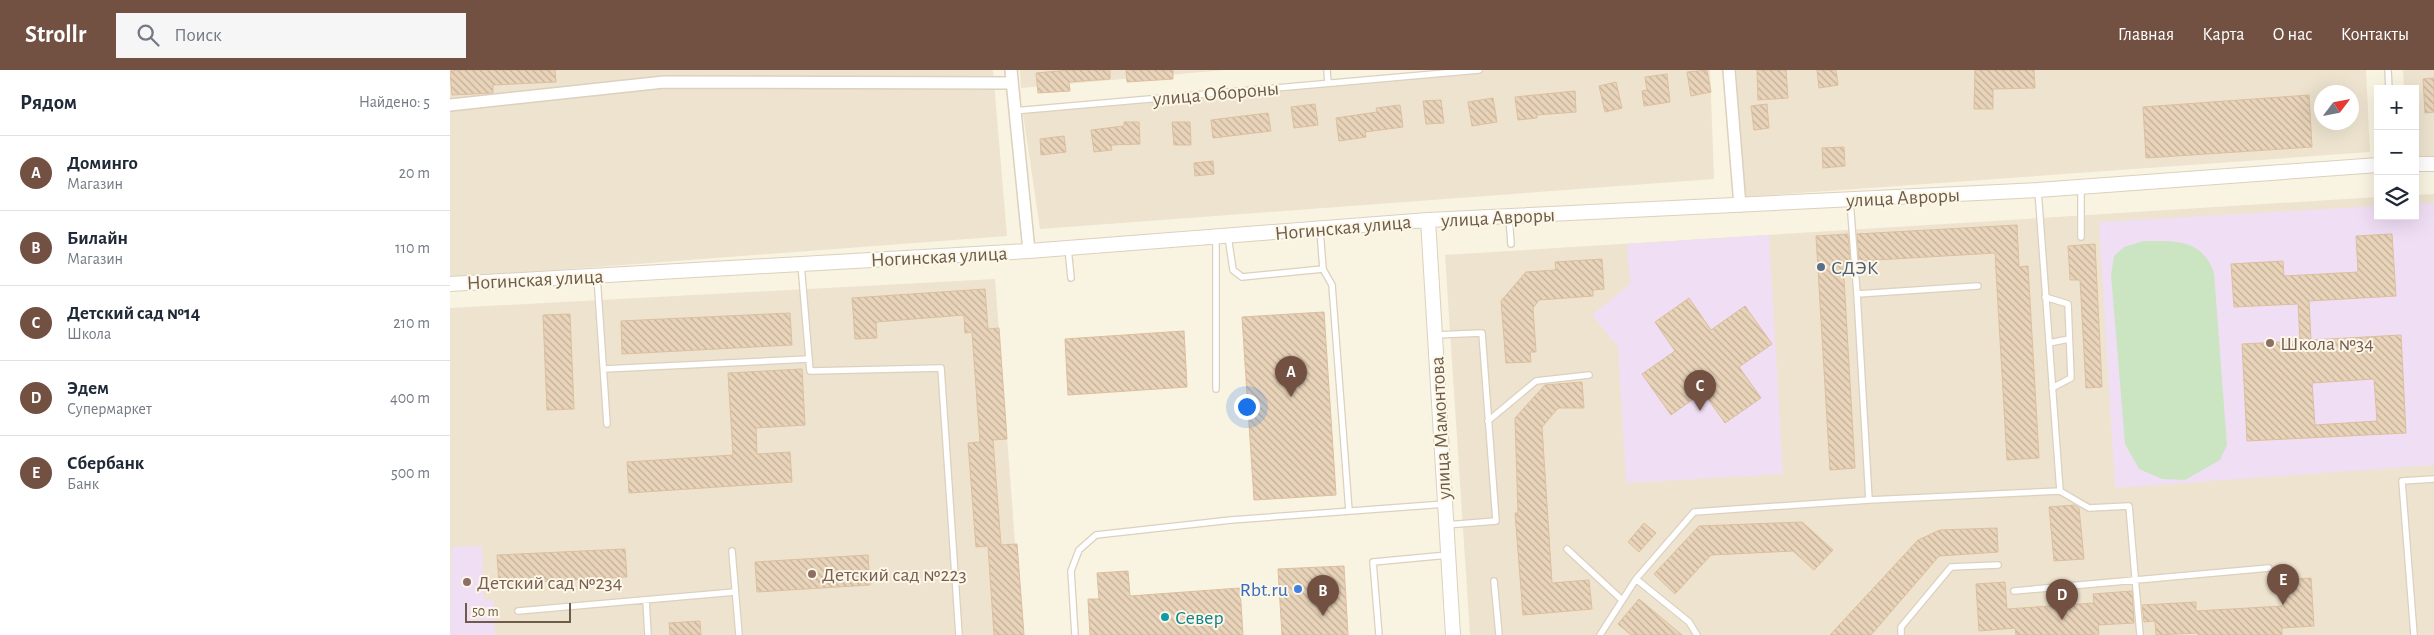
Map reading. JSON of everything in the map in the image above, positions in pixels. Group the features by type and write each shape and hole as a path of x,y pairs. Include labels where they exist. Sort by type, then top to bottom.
{"street":[{"path":"1011,70 1029,251"},
{"path":"1729,70 1740,206"},
{"path":"450,105 664,82 1012,82"},
{"path":"2419,164 2434,164"},
{"name":"улица Авроры","path":"1428,220 2038,190 2374,165"},
{"name":"Ногинская улица","path":"450,284 1029,251 1320,230 1428,220"},
{"name":"улица Мамонтова","path":"1428,220 1453,635"}],"lane":[{"path":"1327,70 1328,83"},
{"name":"улица Обороны","path":"1014,111 1479,70"},
{"path":"2388,70 2389,85"},
{"path":"2081,186 2081,237"},
{"path":"2038,190 2060,491"},
{"path":"1850,200 1870,500"},
{"path":"1509,216 1511,244"},
{"path":"1320,230 1323,269 1332,285 1349,511"},
{"path":"1222,236 1233,270 1242,277 1323,269"},
{"path":"1216,388 1222,236"},
{"path":"1068,248 1071,278"},
{"path":"801,264 810,371 941,368 959,635"},
{"path":"597,275 607,424"},
{"path":"1857,294 1978,286"},
{"path":"2045,297 2068,304 2071,378 2052,388"},
{"path":"1434,335 1482,333 1496,521 1446,525"},
{"path":"2049,343 2069,339"},
{"path":"604,369 809,359"},
{"path":"1488,421 1536,380 1589,375"},
{"path":"2414,635 2402,481 2434,479"},
{"path":"1600,635 1636,579 1694,512 1870,500 2060,491 2089,508 2129,506 2140,635"},
{"path":"1075,635 1070,571 1078,550 1096,535 1231,520 1445,504"},
{"path":"1567,549 1622,600"},
{"path":"732,551 739,635"},
{"path":"1379,635 1373,562 1448,555"},
{"path":"1901,635 1901,627 1951,567 1998,565"},
{"path":"2014,591 2269,568"},
{"path":"1636,579 1689,622 1697,635"},
{"path":"1494,581 1499,635"},
{"path":"518,611 735,592"},
{"path":"646,600 648,635"}],"shaded area":[{"path":"450,70 993,70 1007,236 450,278"},
{"path":"1020,70 1225,70 1021,88"},
{"path":"1446,70 1710,70 1714,179 1040,229 1022,107"},
{"path":"1736,70 2366,70 2370,152 1744,197"},
{"path":"2403,70 2434,70 2434,160 2419,161 2419,85 2404,85"},
{"path":"2434,194 2434,635 1470,635 1445,255 2374,197 2374,220 2419,220 2419,195"},
{"name":"Школа №34","path":"2434,203 2434,465 2115,488 2099,222 2374,206 2374,220 2419,220 2419,204"},
{"path":"1769,235 1783,474 1626,483 1618,347 1592,315 1630,284 1627,244"},
{"path":"995,279 1022,635 450,635 450,308"},
{"name":"Детский сад №234","path":"482,546 484,600 494,600 495,635 450,635 452,547"}],"green space":[{"path":"2144,241 2177,242 2195,247 2209,262 2214,273 2227,445 2220,460 2185,480 2162,479 2139,469 2125,444 2111,275 2114,256 2124,247"}],"building":[{"path":"555,70 556,82 493,85 493,93 452,95 450,71"},
{"path":"1070,70 1110,70 1110,79 1069,82 1070,91 1038,93 1036,73"},
{"path":"1126,70 1173,70 1173,79 1127,82"},
{"path":"1707,70 1711,92 1691,96 1687,72"},
{"path":"1757,70 1786,70 1788,98 1758,100"},
{"path":"1817,70 1836,70 1838,85 1819,88"},
{"path":"1975,70 2034,70 2035,88 1993,89 1993,109 1974,109"},
{"path":"1667,74 1670,102 1644,106 1642,91 1647,90 1645,77"},
{"path":"2434,78 2434,112 2425,113 2423,79"},
{"path":"1616,82 1622,108 1605,112 1599,86"},
{"path":"1575,91 1576,112 1537,115 1537,118 1518,120 1515,97"},
{"path":"2309,95 2312,147 2146,158 2143,107"},
{"path":"1493,98 1497,122 1472,126 1468,102"},
{"path":"1441,100 1444,123 1426,124 1423,101"},
{"path":"1315,104 1318,125 1294,128 1291,107"},
{"path":"1767,104 1769,128 1754,130 1751,106"},
{"path":"1400,105 1403,127 1365,132 1366,137 1339,141 1336,118 1377,112 1376,108"},
{"path":"1268,113 1271,131 1213,138 1211,120"},
{"path":"1124,122 1139,122 1140,144 1111,145 1112,150 1094,152 1091,130 1124,126"},
{"path":"1172,122 1190,122 1191,145 1174,145"},
{"path":"1064,136 1066,152 1041,155 1040,139"},
{"path":"1844,147 1845,166 1823,168 1822,148"},
{"path":"1213,161 1214,174 1195,176 1194,163"},
{"path":"2017,225 2019,267 2028,266 2039,458 2007,460 1995,253 1859,261 1857,234"},
{"path":"1848,234 1850,261 1843,262 1855,468 1830,470 1816,236"},
{"path":"2392,234 2396,296 2309,301 2311,340 2401,335 2406,433 2247,441 2242,344 2300,341 2298,304 2234,307 2231,264 2283,261 2284,276 2358,272 2356,236","holes":["2374,379 2377,421 2315,425 2312,383"]},
{"path":"2095,244 2102,387 2086,388 2080,280 2070,280 2068,246"},
{"path":"1602,259 1604,289 1593,290 1593,296 1539,300 1533,308 1536,352 1530,352 1531,362 1506,363 1501,301 1526,272 1556,270 1555,262"},
{"path":"985,289 988,329 999,328 1007,439 993,440 1001,545 1017,544 1024,635 994,635 988,546 976,547 968,443 980,442 972,332 965,333 964,315 876,322 877,338 855,339 852,298"},
{"path":"1689,298 1711,330 1745,306 1772,344 1739,367 1761,398 1725,423 1703,392 1671,415 1642,374 1675,351 1655,322"},
{"path":"1324,312 1336,495 1254,500 1242,317"},
{"path":"790,313 792,345 622,354 621,321"},
{"path":"570,314 574,409 547,410 543,315"},
{"path":"1184,331 1187,387 1068,395 1065,339"},
{"path":"802,369 805,425 756,428 757,454 790,452 792,482 629,493 627,462 733,455 728,373"},
{"path":"1582,382 1584,408 1558,408 1542,427 1552,583 1589,580 1592,609 1523,615 1515,513 1518,513 1515,418 1545,385"},
{"path":"2074,505 2079,508 2084,559 2054,561 2049,507"},
{"path":"1802,522 1833,550 1814,570 1793,551 1711,555 1675,594 1654,574 1699,526"},
{"path":"1644,523 1656,533 1639,552 1628,542"},
{"path":"1997,528 1998,552 1939,556 1871,635 1830,635 1918,540 1940,530"},
{"path":"625,549 627,577 499,584 497,555"},
{"name":"Детский сад №223","path":"868,555 870,585 757,592 755,562"},
{"path":"1344,566 1348,635 1282,635 1278,569"},
{"name":"Север","path":"1128,571 1130,596 1240,588 1243,635 1090,635 1088,599 1099,599 1097,573"},
{"path":"2311,578 2314,626 2282,628 2282,635 2198,635 2198,633 2156,635 2155,621 2144,622 2142,605 2196,602 2196,611 2283,606 2281,580"},
{"path":"2005,582 2007,609 2094,603 2093,594 2132,591 2134,623 2098,625 2099,634 2016,635 2015,628 1979,631 1976,584"},
{"path":"1639,599 1682,635 1631,635 1618,624"},
{"path":"700,621 701,635 670,635 669,623"}],"place":[{"name":"СДЭК","path":"1821,267"},
{"name":"Школа №34","path":"2270,343"},
{"name":"Доминго","path":"1291,397"},
{"name":"Детский сад №14","path":"1700,411"},
{"name":"Детский сад №223","path":"812,574"},
{"name":"Детский сад №234","path":"467,582"},
{"name":"Rbt.ru","path":"1298,589"},
{"name":"Сбербанк","path":"2283,605"},
{"name":"Билайн","path":"1323,616"},
{"name":"Север","path":"1165,617"},
{"name":"Эдем","path":"2062,620"}]}
